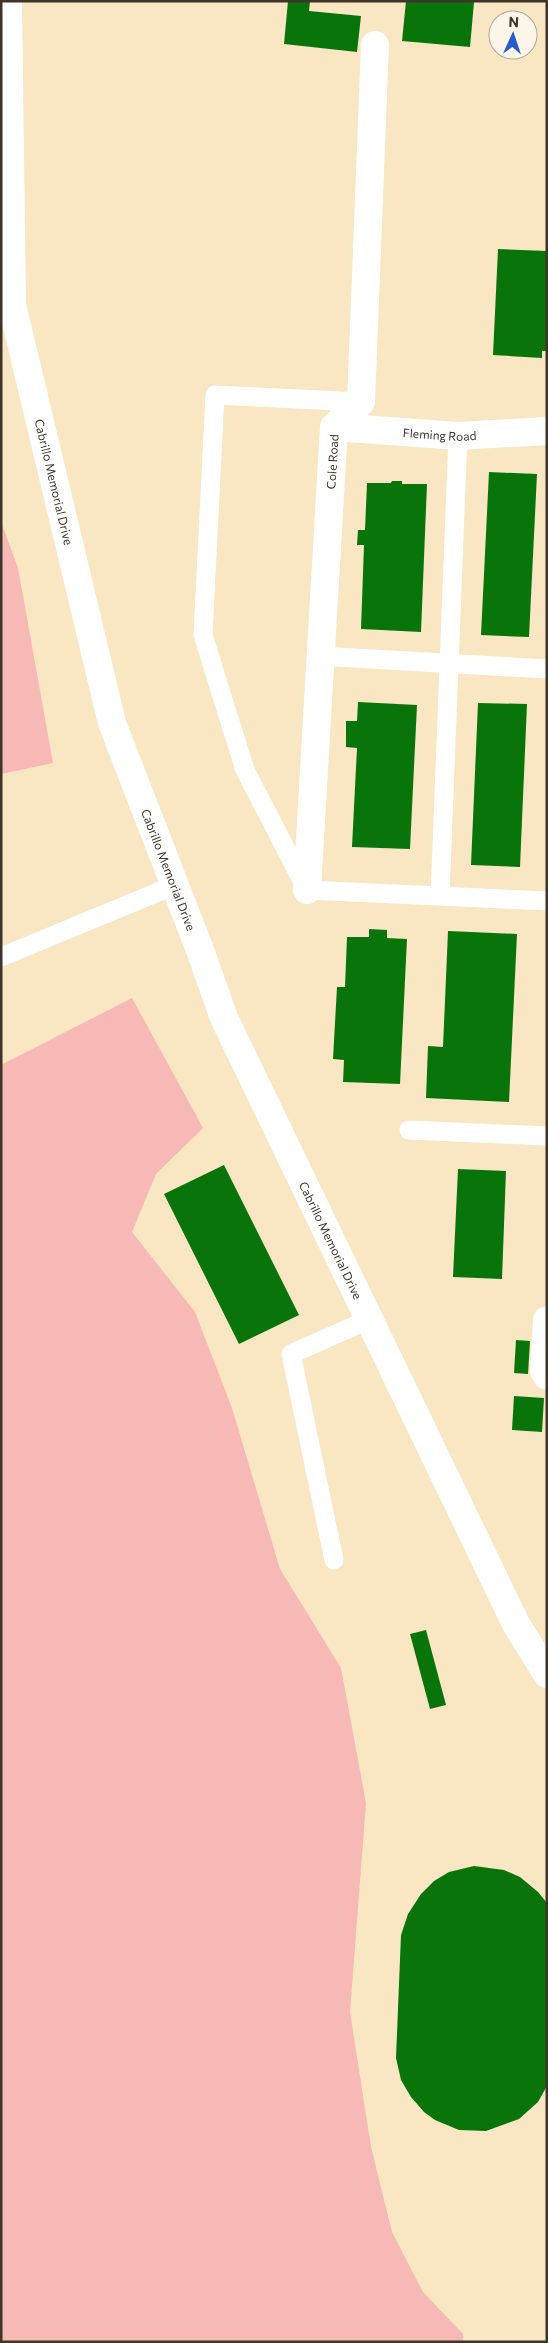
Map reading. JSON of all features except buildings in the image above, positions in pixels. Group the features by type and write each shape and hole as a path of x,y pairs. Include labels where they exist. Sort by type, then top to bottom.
{"main road":[{"name":"Cabrillo Memorial Drive","path":"8,1 12,304 112,723 224,1018 516,1624 547,1674"},
{"path":"360,402 374,45"},
{"name":"Cole Road","path":"307,890 319,656 334,427 360,402"},
{"name":"Fleming Road","path":"334,427 458,436 547,431"},
{"path":"546,1373 547,1320"}],"lane":[{"path":"360,402 215,395 203,635 246,770 307,890 547,901"},
{"path":"440,896 458,436"},
{"path":"319,656 547,669"},
{"path":"1,957 175,885"},
{"path":"409,1130 547,1136"},
{"path":"334,1560 291,1354 370,1319"}],"shaded area":[{"path":"1,522 18,568 53,763 1,774"},
{"path":"132,998 203,1128 156,1174 132,1232 195,1312 232,1408 280,1569 341,1668 366,1803 350,2012 371,2147 392,2232 423,2292 463,2334 463,2342 1,2342 1,1065"}]}
